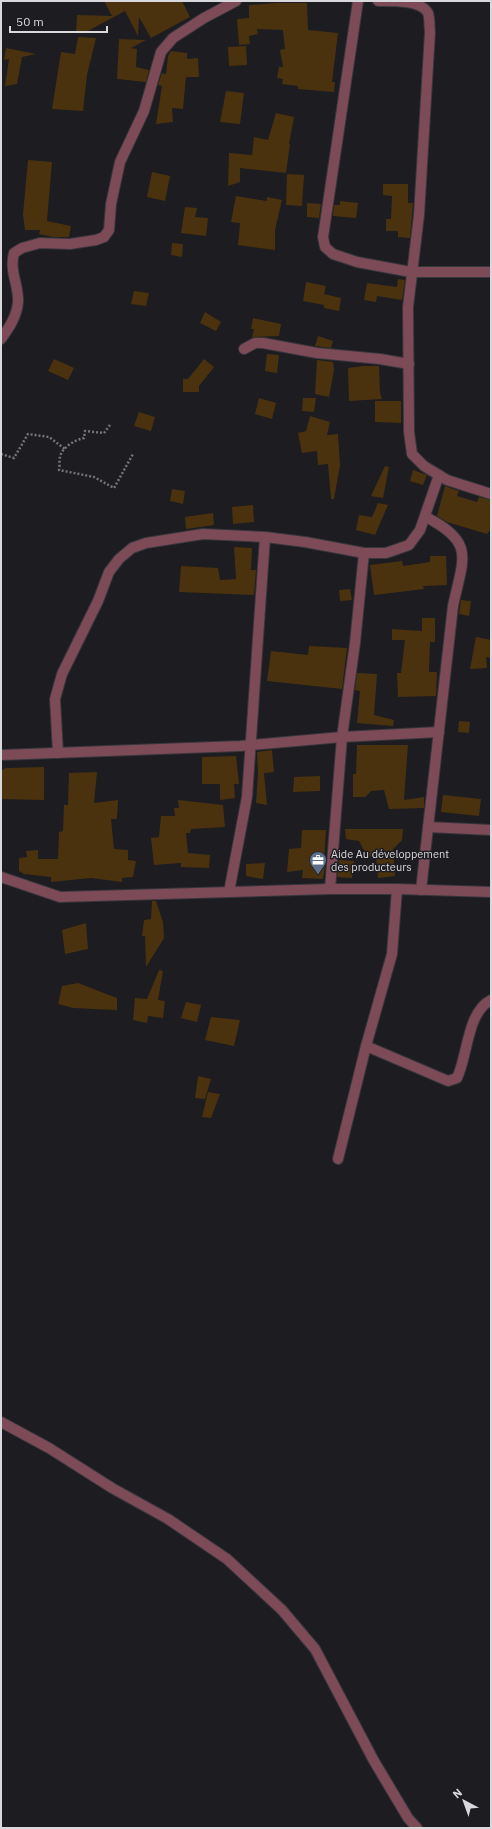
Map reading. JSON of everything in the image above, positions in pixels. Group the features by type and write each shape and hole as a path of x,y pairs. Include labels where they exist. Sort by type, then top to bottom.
{"street":[{"path":"358,1 323,237 325,247 333,254 357,262 411,272 491,272"},
{"path":"378,1 413,2 423,5 428,14 430,32 425,138 419,215 408,307 409,432 412,454 424,466 447,480 491,494"},
{"path":"1,339 15,318 18,302 12,268 14,253 22,248 40,243 70,244 96,240 104,237 109,230 111,204 120,162 144,111 161,52 173,38 228,2"},
{"path":"244,349 255,343 263,343 317,354 380,359 409,364"},
{"path":"58,753 56,699 62,674 98,601 109,572 119,559 132,548 146,542 203,534 265,537 316,544 364,553 386,553 409,545 420,530 426,517 439,475"},
{"path":"421,890 454,606 462,565 462,550 459,542 453,534 426,517"},
{"path":"229,892 246,804 252,745 265,537"},
{"path":"330,889 342,737 355,643 364,553"},
{"path":"1,755 252,745 342,737 439,732"},
{"path":"428,827 491,830"},
{"path":"1,876 60,897 330,889 396,889 491,892"},
{"path":"338,1159 366,1046 392,954 396,889"},
{"path":"366,1046 448,1081 457,1078 462,1068 478,1011 484,1004 491,1000"},
{"path":"1,1422 49,1448 112,1488 168,1519 227,1559 282,1610 316,1649 374,1761 408,1818 417,1828"}],"path":[{"path":"110,426 104,433 85,431 84,438 76,439 65,449 60,457 59,470 94,477 114,488 133,454"},
{"path":"1,454 14,458 28,434 50,437 65,449"}],"building":[{"path":"104,1 182,1 190,17 151,38 139,17 138,36 125,11 84,33 76,33 77,15 112,16"},
{"path":"307,3 308,30 338,33 332,82 335,82 334,92 298,89 298,86 282,84 283,79 277,78 279,67 283,67 280,50 285,49 283,30 257,29 258,34 249,36 250,44 239,45 237,19 249,18 249,5"},
{"path":"78,37 96,38 87,75 83,111 52,109 61,52 75,54"},
{"path":"119,39 146,40 131,48 137,49 136,67 149,70 146,82 117,79"},
{"path":"246,46 247,65 229,66 228,47"},
{"path":"6,48 36,54 22,57 17,84 5,86 9,59 4,60"},
{"path":"171,51 187,53 187,59 198,58 199,77 186,77 183,109 172,108 173,122 156,124 162,86 158,85 162,73 166,74 168,56"},
{"path":"226,91 244,93 240,124 220,122"},
{"path":"276,113 294,117 286,173 240,168 240,182 228,186 229,153 252,155 254,137 268,140"},
{"path":"28,160 52,162 47,221 71,226 69,237 53,237 39,234 40,230 25,230 23,214"},
{"path":"152,172 170,176 165,201 147,197"},
{"path":"287,174 304,175 302,206 286,205"},
{"path":"383,184 408,184 408,203 413,203 410,238 398,237 398,231 386,231 386,219 391,219 392,196 383,195"},
{"path":"236,196 267,201 267,197 282,200 275,230 275,250 238,245 240,223 231,222"},
{"path":"340,201 358,203 356,218 333,216 334,205 340,205"},
{"path":"307,203 321,204 319,218 307,217"},
{"path":"185,207 197,208 195,217 208,218 206,236 181,233"},
{"path":"172,243 183,244 182,257 171,255"},
{"path":"398,279 405,280 402,300 377,296 376,302 364,300 367,283 397,287"},
{"path":"306,282 326,286 324,294 341,298 339,311 324,308 324,305 303,301"},
{"path":"134,291 149,293 146,306 131,304"},
{"path":"205,312 221,322 216,331 200,323"},
{"path":"253,318 281,324 279,336 252,337 254,329 251,329"},
{"path":"318,336 333,341 331,348 315,346"},
{"path":"267,354 279,355 277,373 265,371"},
{"path":"54,359 74,368 68,380 48,371"},
{"path":"204,359 214,367 199,386 199,392 183,392 183,379 188,379"},
{"path":"317,360 333,362 334,370 329,397 315,394"},
{"path":"379,366 380,393 382,399 349,401 348,368"},
{"path":"259,398 276,403 272,419 255,414"},
{"path":"303,398 316,398 314,412 302,411"},
{"path":"375,401 401,401 401,423 375,422"},
{"path":"139,412 155,417 151,431 134,426"},
{"path":"310,416 330,422 327,435 338,434 340,465 334,499 331,499 328,464 318,465 317,451 302,453 298,433 306,431"},
{"path":"385,466 389,467 383,498 371,496"},
{"path":"413,470 427,475 423,485 410,481"},
{"path":"445,486 459,491 457,496 477,502 479,497 491,500 491,529 487,534 447,522 437,516"},
{"path":"172,489 185,491 183,504 170,501"},
{"path":"378,503 388,505 375,535 356,530 359,515 372,517"},
{"path":"253,505 254,522 233,524 232,507"},
{"path":"213,513 214,525 186,529 185,517"},
{"path":"234,547 252,548 251,570 256,570 254,595 179,592 181,566 218,568 220,580 236,579"},
{"path":"430,556 446,556 447,585 423,586 424,589 374,595 370,565 402,561 403,566 430,562"},
{"path":"350,589 352,600 340,601 339,590"},
{"path":"461,600 471,601 469,616 459,614"},
{"path":"422,618 435,618 435,642 430,642 429,672 437,672 436,696 398,697 397,673 401,673 405,640 392,640 392,629 422,631"},
{"path":"476,637 491,640 491,658 486,657 487,668 470,669"},
{"path":"309,646 347,648 342,689 267,681 271,651 308,655"},
{"path":"357,673 377,674 374,715 394,720 393,726 357,723 360,691 355,690"},
{"path":"459,721 470,722 469,733 458,732"},
{"path":"357,745 408,745 404,800 424,797 424,808 389,809 384,790 371,791 365,797 353,797 353,774 356,774"},
{"path":"272,750 274,772 264,773 267,805 256,803 258,774 257,752"},
{"path":"236,756 239,784 234,784 235,798 220,800 220,784 202,784 202,757"},
{"path":"44,767 44,800 1,799 1,770 6,768"},
{"path":"97,772 94,803 118,800 117,819 111,819 114,849 128,850 128,860 136,861 133,877 122,878 122,882 91,878 51,882 51,877 24,874 19,871 19,858 27,857 26,851 38,850 38,859 58,859 59,832 63,831 64,805 68,805 69,773"},
{"path":"320,776 320,791 293,792 294,777"},
{"path":"443,795 481,799 479,816 441,812"},
{"path":"178,800 223,805 225,827 191,829 190,833 186,833 188,853 210,855 209,868 181,867 181,863 154,865 151,838 159,837 161,816 175,816 174,808 179,808"},
{"path":"345,829 403,829 402,840 393,849 395,876 378,878 376,857 367,856 359,841 346,839"},
{"path":"302,830 326,830 324,860 326,860 323,879 302,878 303,870 287,872 289,849 301,848"},
{"path":"339,860 354,861 352,878 337,877"},
{"path":"265,863 263,879 246,876 246,864"},
{"path":"152,901 156,901 163,922 164,938 146,967 145,936 142,936 144,920 151,919"},
{"path":"86,923 88,949 65,954 62,930"},
{"path":"159,970 163,971 158,1000 165,1001 163,1018 148,1016 147,1023 133,1020 135,998 147,999"},
{"path":"78,983 117,998 117,1010 73,1008 58,1004 62,986"},
{"path":"186,1002 201,1005 197,1022 181,1018"},
{"path":"211,1017 240,1020 234,1046 205,1040"},
{"path":"198,1076 211,1079 205,1099 195,1098"},
{"path":"208,1092 220,1094 211,1118 202,1117"}],"place":[{"name":"Aide Au développement des producteurs","path":"318,875"}]}
